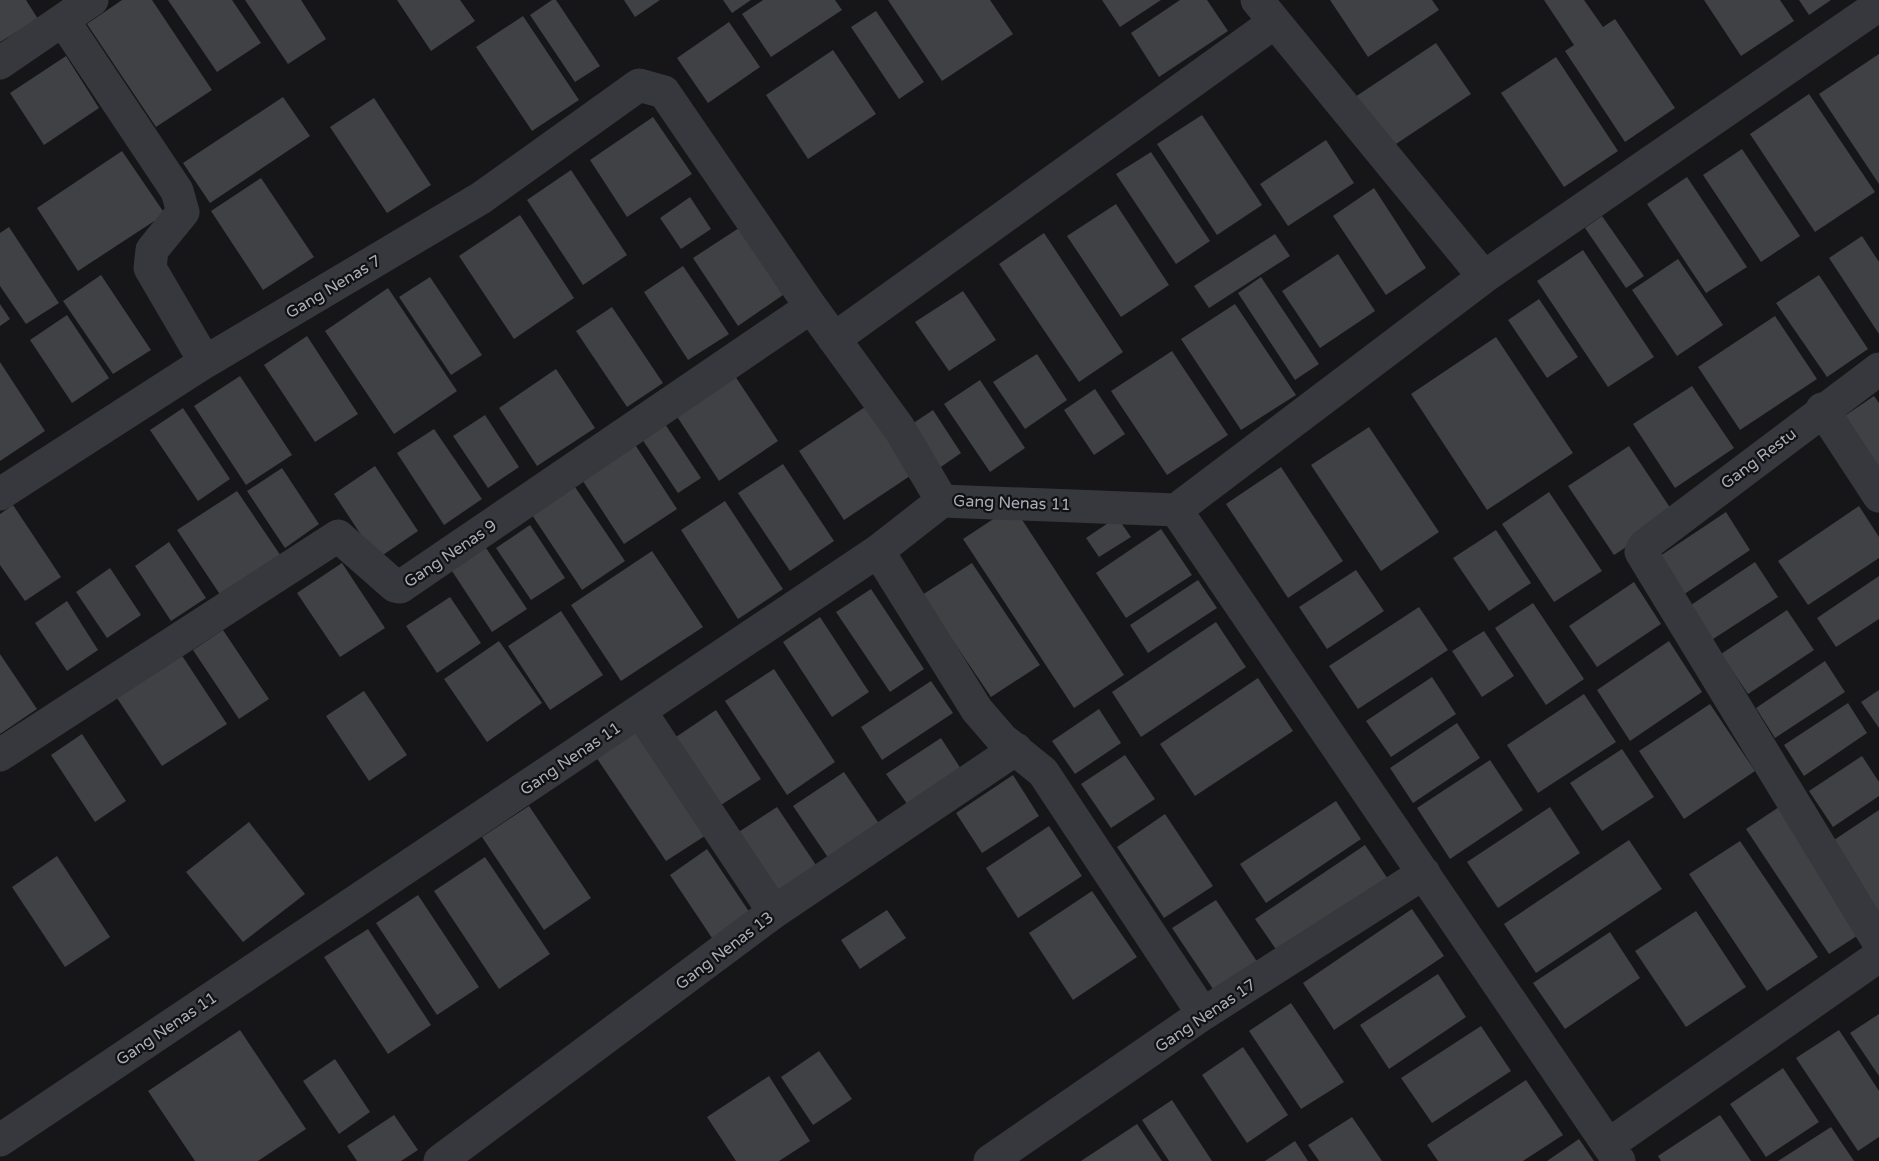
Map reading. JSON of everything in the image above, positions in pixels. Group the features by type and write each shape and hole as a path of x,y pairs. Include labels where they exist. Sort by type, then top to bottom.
{"street":[{"path":"0,63 92,0"},
{"path":"1879,5 1484,277 1176,510 1613,1153 1879,956"},
{"path":"834,339 1266,11 1484,277"},
{"path":"63,20 177,191 183,212 152,250 150,268 205,362"},
{"name":"Gang Nenas 7","path":"0,494 205,362 481,198 639,85 664,92 811,307"},
{"path":"811,307 899,428 942,501"},
{"name":"Gang Nenas 9","path":"0,755 338,536 395,586 400,587 811,307"},
{"name":"Gang Restu","path":"1879,369 1644,546 1641,552 1879,943"},
{"path":"1822,410 1879,496"},
{"name":"Gang Nenas 11","path":"0,1140 878,551 942,501 1176,510"},
{"path":"878,551 977,710 1002,739 1043,772 1203,1014"},
{"path":"640,711 774,912"},
{"name":"Gang Nenas 13","path":"440,1161 774,912 1016,749"},
{"name":"Gang Nenas 17","path":"990,1161 1203,1014 1424,873"}],"building":[{"path":"0,0 26,0 38,19 0,42"},
{"path":"122,0 152,0 212,90 156,127 87,24"},
{"path":"168,0 232,0 261,43 217,72"},
{"path":"245,0 301,0 326,39 288,64"},
{"path":"397,0 460,0 475,21 431,51"},
{"path":"552,0 556,0 600,66 575,82 530,15"},
{"path":"624,0 660,0 635,17"},
{"path":"723,0 751,0 732,13"},
{"path":"763,0 835,0 842,10 771,57 742,14"},
{"path":"888,0 990,0 1013,34 942,81"},
{"path":"1102,0 1161,0 1120,27"},
{"path":"1180,0 1207,0 1228,31 1159,77 1131,33"},
{"path":"1330,0 1432,0 1439,10 1368,57"},
{"path":"1544,0 1584,0 1603,27 1615,19 1675,108 1625,142 1565,51 1574,45"},
{"path":"1704,0 1780,0 1794,21 1741,56"},
{"path":"1799,0 1831,0 1809,15"},
{"path":"876,11 924,82 899,99 851,27"},
{"path":"523,16 579,100 532,131 476,47"},
{"path":"729,22 760,67 708,103 677,58"},
{"path":"1436,43 1471,94 1387,150 1352,99"},
{"path":"833,50 876,114 808,159 766,95"},
{"path":"1879,54 1879,184 1819,94"},
{"path":"66,56 99,108 44,145 10,93"},
{"path":"1556,57 1618,151 1564,187 1501,93"},
{"path":"1809,94 1875,192 1815,232 1750,134"},
{"path":"283,97 310,136 210,203 183,163"},
{"path":"374,98 431,185 387,213 330,127"},
{"path":"1202,115 1262,205 1217,235 1157,144"},
{"path":"653,117 692,174 627,217 590,160"},
{"path":"1326,140 1354,183 1288,226 1260,184"},
{"path":"1742,149 1800,236 1761,262 1703,175"},
{"path":"122,151 165,214 78,271 37,208"},
{"path":"1151,152 1210,241 1176,264 1116,174"},
{"path":"571,170 627,255 583,285 527,200"},
{"path":"1687,177 1747,267 1706,293 1647,204"},
{"path":"261,178 314,257 263,290 211,211"},
{"path":"1374,188 1426,268 1386,295 1333,216"},
{"path":"690,197 711,229 681,249 660,218"},
{"path":"1116,204 1169,285 1121,317 1067,236"},
{"path":"520,215 574,298 514,339 459,256"},
{"path":"1602,216 1644,276 1626,288 1585,228"},
{"path":"9,227 59,303 26,324 0,286 0,233"},
{"path":"739,228 783,295 738,326 693,258"},
{"path":"1044,233 1123,352 1079,382 999,264"},
{"path":"1275,234 1290,256 1209,308 1194,286"},
{"path":"1862,236 1879,262 1879,334 1829,258"},
{"path":"1583,250 1654,357 1608,387 1537,281"},
{"path":"1338,254 1375,311 1320,348 1282,291"},
{"path":"1678,259 1723,325 1677,356 1632,290"},
{"path":"683,266 729,334 688,360 644,292"},
{"path":"101,275 151,350 113,374 63,301"},
{"path":"1819,275 1868,349 1827,377 1776,303"},
{"path":"430,277 482,355 451,375 399,297"},
{"path":"1261,277 1319,364 1295,380 1238,293"},
{"path":"388,288 457,391 394,434 325,331"},
{"path":"963,291 996,340 949,371 915,322"},
{"path":"1539,299 1578,357 1547,378 1508,320"},
{"path":"0,304 10,319 0,326"},
{"path":"1235,304 1296,395 1241,430 1181,339"},
{"path":"612,307 663,383 627,407 576,331"},
{"path":"67,315 109,378 72,403 30,340"},
{"path":"1775,316 1817,379 1740,430 1698,367"},
{"path":"307,336 358,414 315,442 264,365"},
{"path":"1496,337 1573,453 1487,510 1411,394"},
{"path":"1172,351 1228,435 1167,475 1111,391"},
{"path":"1037,354 1067,400 1025,429 993,382"},
{"path":"0,362 45,431 0,461"},
{"path":"556,369 595,428 537,466 499,408"},
{"path":"240,376 292,455 246,485 194,406"},
{"path":"735,376 778,441 719,481 676,415"},
{"path":"980,380 1025,448 990,472 944,404"},
{"path":"1692,386 1734,448 1675,488 1633,424"},
{"path":"1095,389 1125,434 1094,455 1064,410"},
{"path":"1874,396 1879,403 1879,470 1843,417"},
{"path":"871,403 916,472 844,520 799,451"},
{"path":"183,408 230,479 198,501 150,430"},
{"path":"933,410 961,453 935,471 906,428"},
{"path":"485,415 519,467 488,488 453,436"},
{"path":"663,421 701,478 678,493 640,436"},
{"path":"1369,427 1439,532 1381,571 1311,465"},
{"path":"434,429 482,499 444,525 397,453"},
{"path":"632,440 677,509 624,544 579,475"},
{"path":"1629,446 1675,515 1614,555 1568,486"},
{"path":"783,464 834,541 790,571 738,493"},
{"path":"375,466 418,531 377,559 334,494"},
{"path":"1281,467 1343,561 1288,598 1226,504"},
{"path":"282,468 319,524 285,548 247,491"},
{"path":"575,487 625,561 582,590 532,515"},
{"path":"237,491 283,559 223,599 177,530"},
{"path":"1549,492 1602,571 1554,602 1502,524"},
{"path":"725,501 783,589 738,619 681,530"},
{"path":"13,505 61,577 25,601 0,565 0,514"},
{"path":"1013,506 1124,675 1074,708 963,539"},
{"path":"1859,506 1879,537 1879,558 1808,605 1778,561"},
{"path":"1726,512 1750,550 1683,595 1657,558"},
{"path":"1117,517 1131,537 1099,557 1086,538"},
{"path":"530,525 565,578 531,600 496,548"},
{"path":"1161,529 1192,575 1126,618 1096,573"},
{"path":"1496,530 1531,583 1489,611 1453,558"},
{"path":"169,542 206,598 171,621 135,566"},
{"path":"484,545 527,609 492,632 450,568"},
{"path":"652,551 703,627 621,681 571,605"},
{"path":"1755,562 1778,597 1710,641 1688,607"},
{"path":"342,563 385,628 340,657 297,593"},
{"path":"972,563 1040,665 991,697 922,595"},
{"path":"110,568 141,615 107,638 76,592"},
{"path":"1356,570 1384,611 1327,649 1299,607"},
{"path":"1879,576 1879,619 1836,647 1817,618"},
{"path":"1198,580 1217,608 1148,653 1130,625"},
{"path":"1634,582 1661,624 1597,667 1569,626"},
{"path":"871,589 924,669 890,692 836,612"},
{"path":"450,597 481,643 437,673 406,626"},
{"path":"67,601 98,650 67,671 35,623"},
{"path":"1533,603 1584,679 1546,705 1495,628"},
{"path":"1419,607 1448,650 1358,709 1329,666"},
{"path":"1787,610 1814,650 1748,694 1721,654"},
{"path":"561,611 603,675 550,710 508,646"},
{"path":"820,617 869,692 832,717 783,642"},
{"path":"1216,622 1246,667 1141,737 1112,692"},
{"path":"223,630 269,699 239,719 193,650"},
{"path":"1484,631 1514,676 1482,697 1452,651"},
{"path":"499,641 542,703 487,742 444,679"},
{"path":"1669,641 1702,692 1630,741 1597,690"},
{"path":"179,651 227,724 162,766 115,695"},
{"path":"0,654 37,709 0,734"},
{"path":"1825,661 1845,692 1775,738 1756,708"},
{"path":"774,669 835,762 787,795 725,701"},
{"path":"1432,677 1456,714 1391,757 1366,721"},
{"path":"1258,678 1293,731 1195,796 1160,744"},
{"path":"931,681 953,713 882,760 861,727"},
{"path":"1879,690 1879,728 1861,702"},
{"path":"364,691 407,755 369,781 326,716"},
{"path":"1584,694 1616,742 1538,793 1507,745"},
{"path":"1848,703 1867,733 1804,776 1784,745"},
{"path":"1710,704 1755,771 1684,819 1639,751"},
{"path":"1099,709 1121,743 1075,774 1052,741"},
{"path":"716,710 761,779 718,807 673,739"},
{"path":"1457,723 1480,758 1413,803 1390,768"},
{"path":"638,729 708,834 666,861 596,757"},
{"path":"82,734 126,801 95,822 51,755"},
{"path":"941,738 963,772 910,808 886,774"},
{"path":"1622,749 1654,797 1602,831 1570,783"},
{"path":"1125,755 1155,799 1111,828 1081,784"},
{"path":"1862,756 1879,782 1879,796 1833,827 1809,791"},
{"path":"1490,760 1523,810 1450,859 1417,808"},
{"path":"844,772 882,828 831,862 793,806"},
{"path":"1013,775 1039,816 982,853 956,813"},
{"path":"1336,801 1361,839 1266,903 1240,864"},
{"path":"529,806 591,898 544,930 482,837"},
{"path":"777,807 818,868 778,894 737,833"},
{"path":"1550,807 1580,853 1498,908 1467,862"},
{"path":"1779,807 1863,932 1829,954 1746,829"},
{"path":"1879,810 1879,920 1828,844"},
{"path":"1165,814 1213,886 1164,918 1117,847"},
{"path":"249,822 305,894 243,942 186,872"},
{"path":"1049,826 1082,876 1018,918 986,868"},
{"path":"1629,840 1662,889 1536,973 1504,924"},
{"path":"1740,841 1818,957 1767,991 1689,874"},
{"path":"1365,845 1392,885 1282,958 1255,919"},
{"path":"707,849 754,919 716,944 670,875"},
{"path":"57,856 110,937 65,967 12,887"},
{"path":"485,857 550,954 499,989 434,891"},
{"path":"1092,891 1137,957 1073,1000 1029,933"},
{"path":"418,895 479,987 437,1015 376,923"},
{"path":"1216,900 1260,966 1217,995 1172,928"},
{"path":"1412,909 1444,956 1334,1030 1303,983"},
{"path":"887,910 906,938 860,969 841,940"},
{"path":"1696,911 1746,987 1686,1027 1635,951"},
{"path":"368,929 431,1025 388,1054 324,957"},
{"path":"1610,932 1640,978 1565,1029 1533,983"},
{"path":"1438,974 1466,1017 1389,1069 1360,1025"},
{"path":"1291,1003 1344,1082 1301,1109 1249,1031"},
{"path":"1879,1014 1879,1076 1850,1033"},
{"path":"1481,1026 1511,1071 1432,1123 1401,1078"},
{"path":"240,1030 306,1129 258,1161 195,1161 148,1091"},
{"path":"1839,1030 1879,1091 1879,1137 1858,1151 1796,1058"},
{"path":"1243,1047 1288,1115 1247,1143 1202,1075"},
{"path":"819,1051 852,1099 813,1125 781,1077"},
{"path":"335,1059 370,1112 339,1134 303,1081"},
{"path":"1783,1068 1819,1122 1766,1157 1730,1104"},
{"path":"769,1076 810,1141 779,1161 736,1161 707,1117"},
{"path":"1526,1080 1563,1135 1523,1161 1438,1161 1427,1145"},
{"path":"1172,1100 1212,1161 1169,1161 1142,1120"},
{"path":"394,1115 418,1150 401,1161 357,1161 347,1146"},
{"path":"1720,1115 1751,1161 1661,1161 1658,1156"},
{"path":"1352,1117 1382,1161 1319,1161 1308,1145"},
{"path":"1137,1124 1162,1161 1081,1161"},
{"path":"1831,1127 1854,1161 1778,1161"},
{"path":"1579,1139 1594,1161 1547,1161"},
{"path":"1295,1141 1308,1161 1265,1161"}]}
